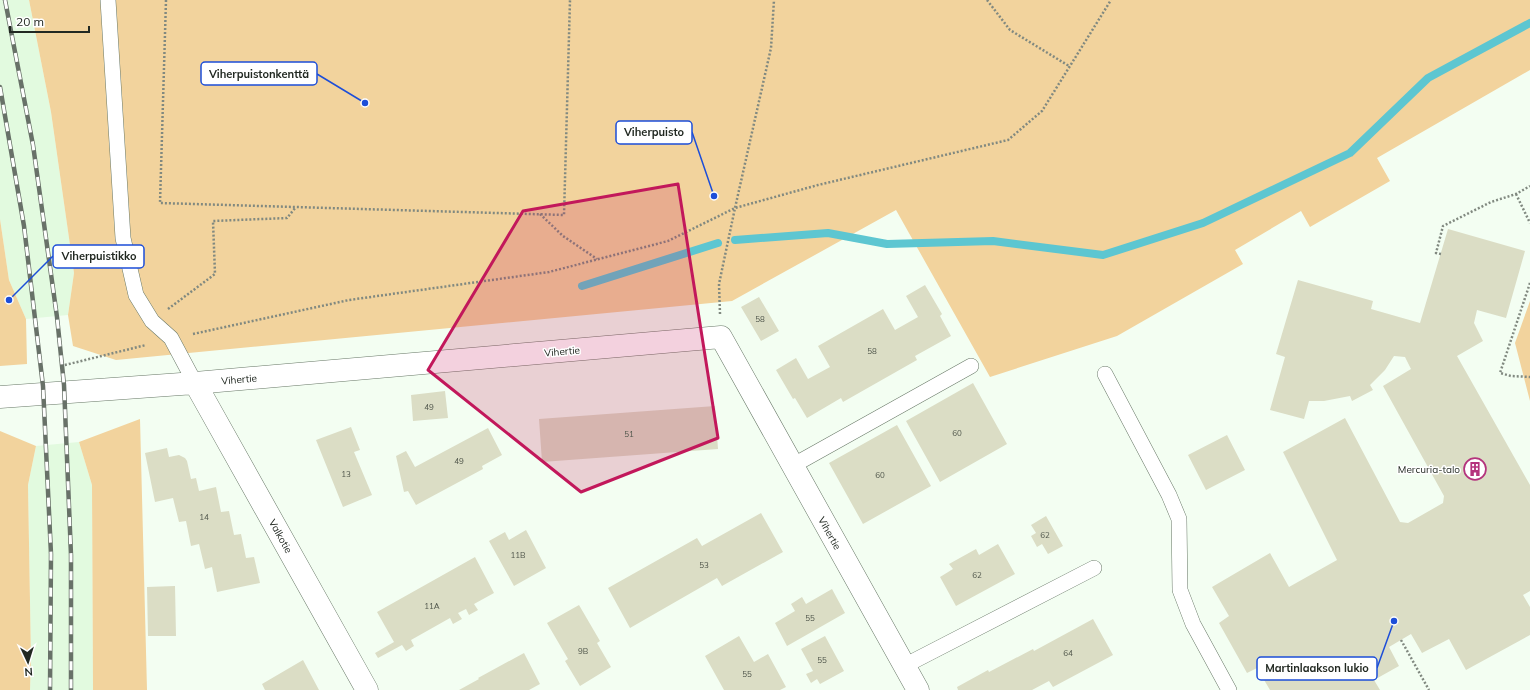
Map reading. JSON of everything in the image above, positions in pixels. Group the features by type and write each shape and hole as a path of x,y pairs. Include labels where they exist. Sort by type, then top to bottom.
{"street":[{"name":"Vihertie","path":"0,397 195,383 721,337 918,690"},
{"name":"Valkotie","path":"195,383 367,690"}],"lane":[{"path":"108,0 123,238 136,295 152,321 171,338 195,383"},
{"path":"792,466 971,366"},
{"path":"1105,374 1169,495 1179,519 1180,590 1193,624 1229,690"},
{"path":"904,666 1094,568"}],"path":[{"path":"166,0 160,203 564,215 570,2 574,0"},
{"path":"987,0 1010,30 1069,66"},
{"path":"88,359 171,338 349,300 549,272 668,242 735,208 818,185 1008,140 1042,111 1111,0"},
{"path":"721,337 719,284 771,48 775,1"},
{"path":"1441,254 1436,253 1443,226 1491,202 1516,194 1530,186"},
{"path":"1516,194 1530,223"},
{"path":"152,321 215,274 213,221 287,218 296,207"},
{"path":"540,214 563,236 598,260"},
{"path":"1530,283 1500,373 1511,376 1530,377"},
{"path":"1401,640 1429,690"}],"highlighted area":[{"path":"678,184 718,438 581,492 428,370 523,211"}],"shaded area":[{"path":"0,0 29,0 51,112 74,273 68,315 26,319 9,280 0,219"},
{"path":"29,0 1530,0 1530,70 1377,158 1390,181 1310,227 1301,211 1235,250 1243,264 1117,336 990,377 896,210 732,301 116,360 73,346 68,315 74,273 51,112"},
{"path":"0,219 9,280 26,319 27,364 0,366"},
{"path":"1530,301 1530,401 1515,343"},
{"path":"140,419 147,690 93,690 92,485 79,442"},
{"path":"0,431 36,446 28,485 31,659 30,690 0,690"},
{"path":"79,442 92,485 93,690 30,690 31,659 28,485 36,446"}],"building":[{"name":"Mercuria-talo","path":"1448,229 1525,251 1506,318 1477,310 1474,323 1483,341 1457,356 1530,485 1530,591 1523,595 1530,607 1530,635 1466,670 1449,639 1422,653 1411,634 1389,647 1399,666 1374,680 1380,690 1270,690 1257,668 1247,673 1219,623 1229,616 1212,587 1270,553 1289,587 1337,560 1283,452 1345,418 1400,522 1408,523 1443,503 1444,496 1383,386 1411,369 1405,357 1394,356 1385,370 1370,385 1373,390 1352,401 1350,396 1324,401 1309,401 1304,419 1270,410 1285,357 1276,354 1298,280 1373,301 1371,309 1420,323"},
{"path":"925,285 942,314 940,316 951,336 915,356 917,360 843,402 841,398 807,418 795,398 793,399 776,370 796,358 808,379 830,367 818,346 883,309 895,330 918,317 906,296"},
{"path":"759,297 779,331 761,341 741,307"},
{"path":"973,383 1007,444 940,482 906,421"},
{"path":"445,391 448,418 413,421 411,395"},
{"path":"715,406 718,449 542,462 539,419"},
{"path":"897,425 931,486 863,524 829,463"},
{"path":"351,427 360,450 354,452 372,495 343,507 316,440"},
{"path":"488,428 502,455 482,466 483,469 416,505 408,491 404,492 396,456 406,451 415,467"},
{"path":"1227,435 1245,470 1206,490 1188,455"},
{"path":"167,448 169,457 179,455 185,458 191,479 196,478 199,491 216,487 221,512 229,511 234,535 241,534 246,558 254,557 260,583 217,592 212,567 205,569 199,544 191,546 186,521 179,522 173,498 155,502 145,453"},
{"path":"761,513 783,552 722,586 717,578 630,628 608,588 697,538 702,546"},
{"path":"1046,516 1063,546 1048,554 1042,544 1037,547 1031,536 1036,533 1031,525"},
{"path":"526,530 546,568 514,586 489,541 505,532 509,540"},
{"path":"998,544 1015,574 956,606 940,577 953,569 949,564 976,549 979,555"},
{"path":"475,557 494,593 474,604 478,610 469,615 466,609 458,613 462,619 453,624 450,618 411,640 414,646 406,651 402,645 378,658 375,653 394,642 377,612"},
{"path":"175,586 176,636 148,636 147,587"},
{"path":"832,589 845,613 787,646 775,623 795,611 791,604 802,597 806,604"},
{"path":"579,605 600,641 597,643 611,667 580,686 565,661 568,659 547,623"},
{"path":"1093,619 1113,655 1053,687 1049,681 1032,690 958,690 957,687 988,670 989,672 1033,649 1034,651"},
{"path":"739,636 754,662 768,654 786,687 780,690 724,690 705,656"},
{"path":"825,636 844,671 820,684 817,679 811,683 806,674 813,671 801,649"},
{"path":"524,653 540,684 529,690 459,690 479,679 478,678"},
{"path":"303,660 319,690 265,690 262,684"}],"waterway":[{"path":"735,240 828,233 887,244 993,241 1103,255 1203,223 1350,153 1428,78 1530,23"},
{"path":"582,286 718,243"}],"railway":[{"path":"5,0 33,145 57,317 64,385 71,555 71,690"},
{"path":"0,87 24,226 43,386 51,554 50,690"}],"place":[{"name":"Viherpuistonkenttä","path":"365,103"},
{"name":"Viherpuisto","path":"714,196"},
{"name":"Viherpuistikko","path":"9,300"},
{"name":"Mercuria-talo","path":"1475,469"},
{"name":"Martinlaakson lukio","path":"1394,621"}]}
